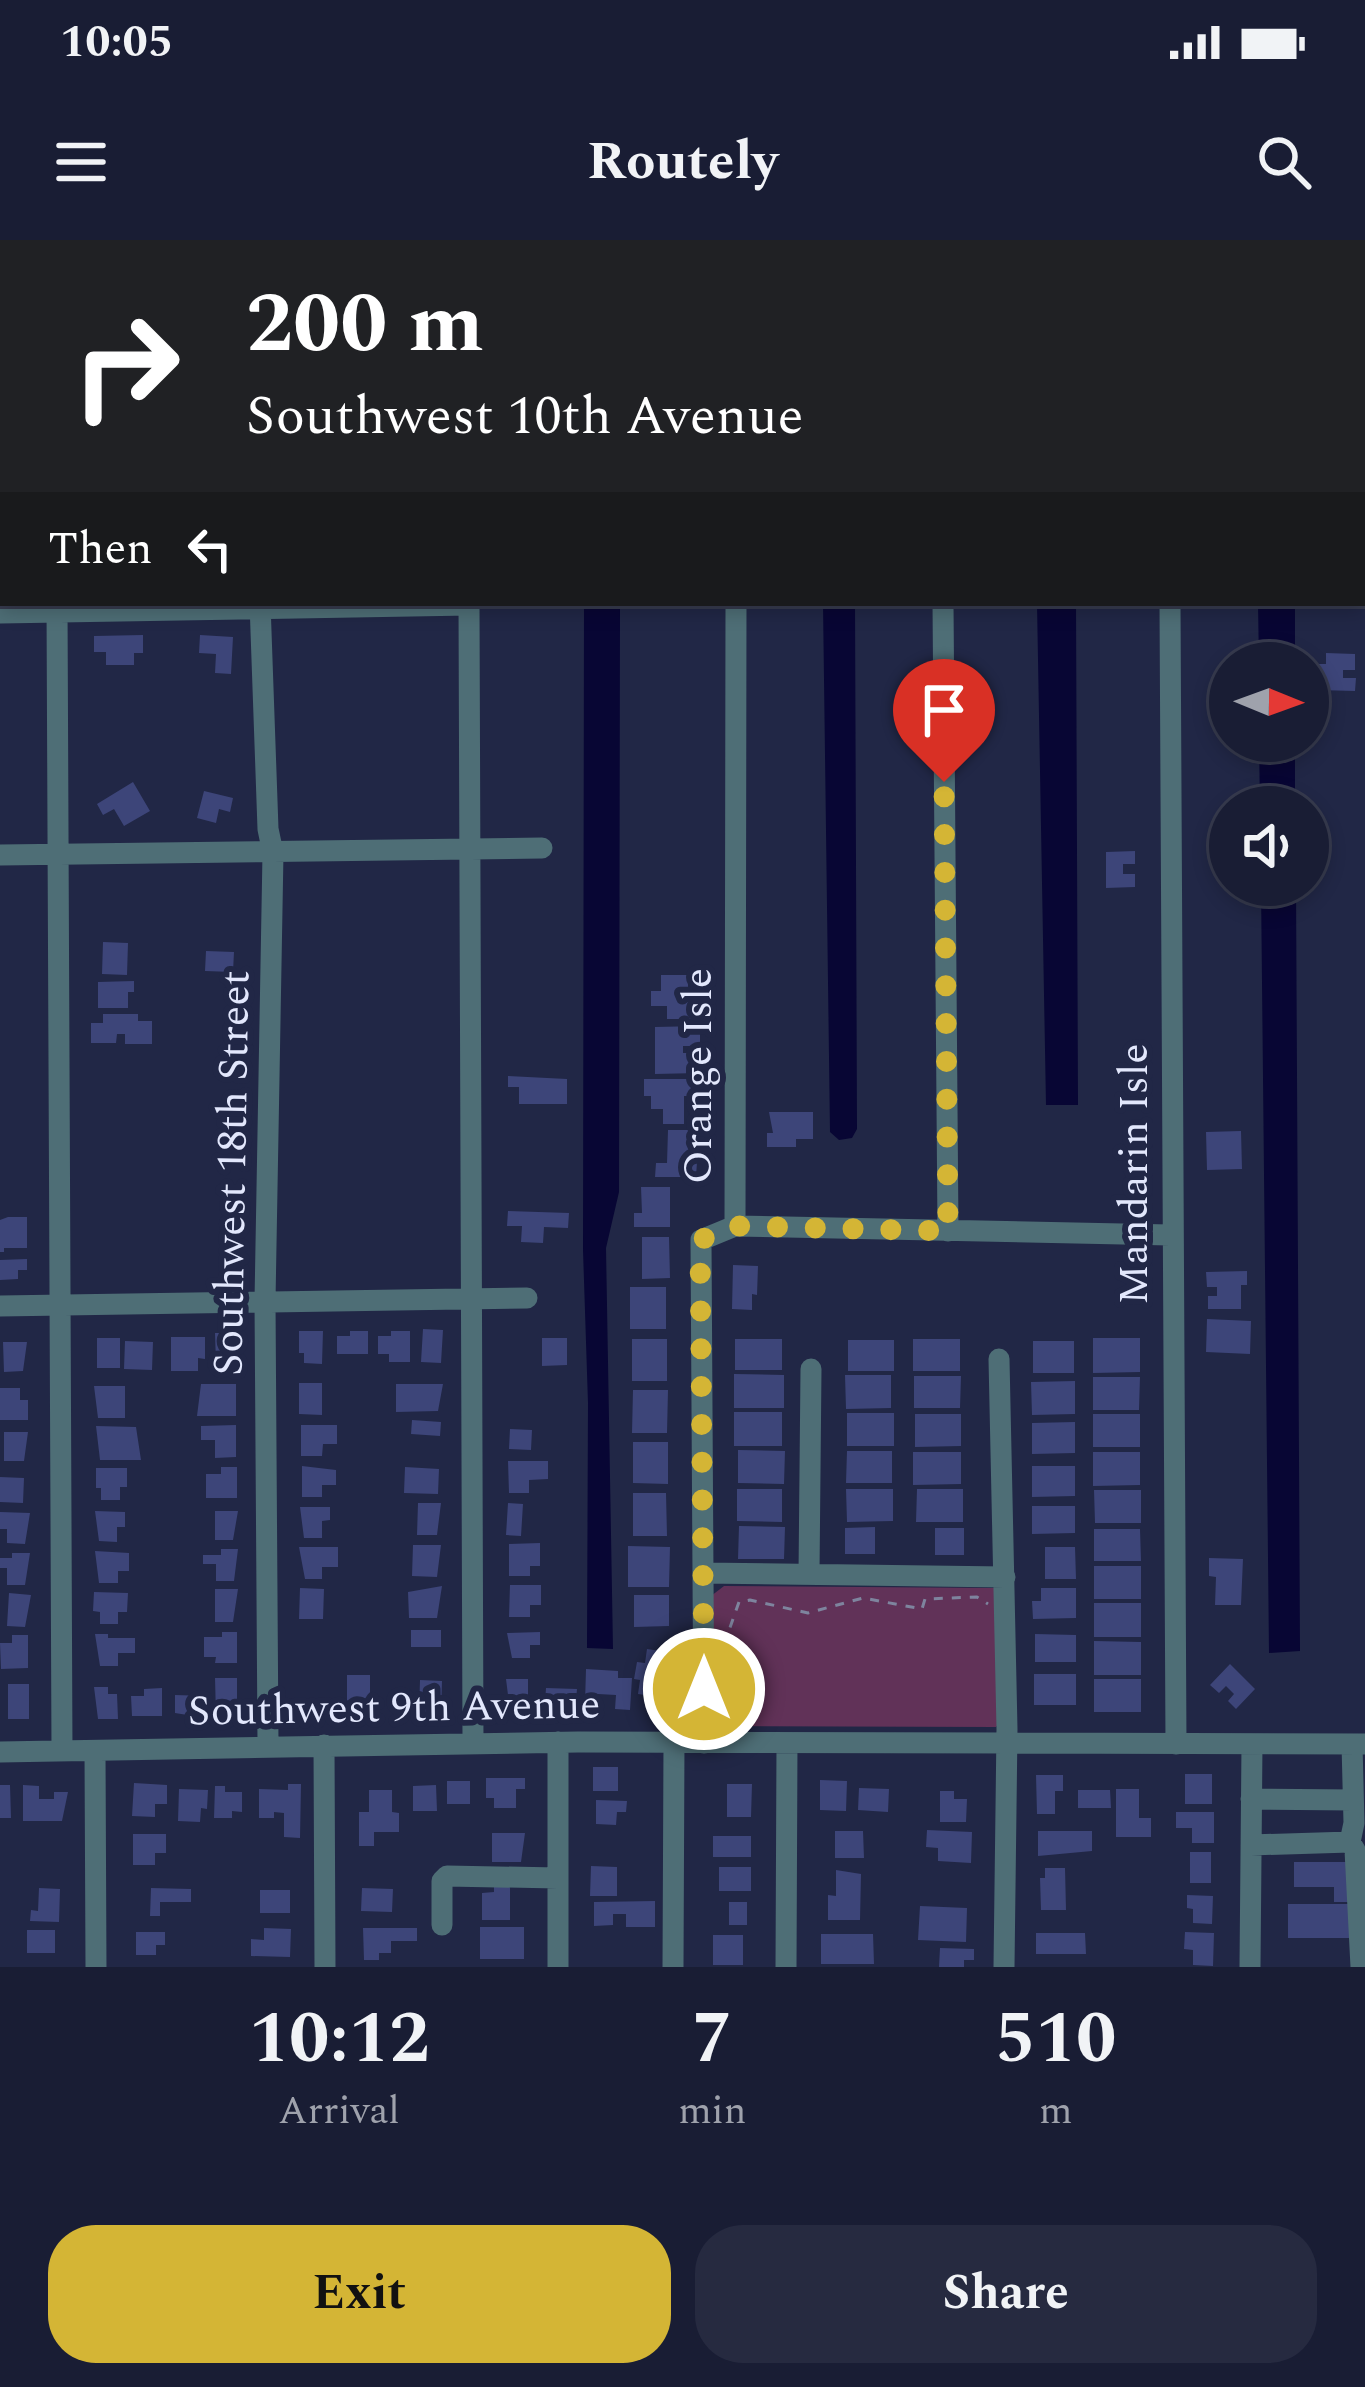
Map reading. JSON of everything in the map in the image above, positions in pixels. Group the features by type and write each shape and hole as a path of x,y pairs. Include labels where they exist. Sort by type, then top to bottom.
{"street":[{"path":"0,614 57,608 192,606"},
{"name":"Southwest 18th Street","path":"260,606 268,829 273,853 266,1301 268,1744"},
{"path":"469,606 473,1743"},
{"name":"Orange Isle","path":"704,1743 700,1240 735,1226 736,606"},
{"path":"943,606 948,1231"},
{"name":"Mandarin Isle","path":"1170,606 1176,1744"},
{"path":"57,608 62,1751"},
{"path":"0,855 542,848"},
{"path":"735,1226 1170,1235"},
{"path":"0,1306 527,1298"},
{"path":"999,1359 1005,1577 1004,1967"},
{"path":"809,1574 812,1370"},
{"path":"703,1573 1005,1577"},
{"path":"558,1742 558,1967"},
{"name":"Southwest 9th Avenue","path":"0,1752 558,1742 1359,1744"},
{"path":"673,1967 674,1742"},
{"path":"786,1967 787,1743"},
{"path":"1250,1967 1252,1744"},
{"path":"1359,1744 1350,1842 1355,1850 1360,1967"},
{"path":"324,1745 325,1967"},
{"path":"95,1751 96,1967"},
{"path":"1251,1799 1353,1800"},
{"path":"1251,1846 1350,1842"},
{"path":"442,1925 442,1881 448,1876 558,1878"}],"path":[{"path":"722,1726 733,1671 726,1640 740,1602 808,1613 863,1598 922,1609 925,1599 977,1597 992,1607"}],"shaded area":[{"path":"584,606 620,606 619,1192 606,1248 613,1649 587,1648"},
{"path":"823,606 855,606 857,1129 852,1138 839,1140 830,1132"},
{"path":"1037,606 1076,606 1078,1105 1046,1105"},
{"path":"1258,606 1295,606 1295,642 1259,642"},
{"path":"1259,762 1295,762 1295,786 1260,786"},
{"path":"1261,906 1296,906 1300,1651 1269,1653"},
{"path":"724,1586 994,1588 999,1723 996,1727 714,1726 711,1596"}],"building":[{"path":"143,635 143,653 134,653 134,665 106,665 106,652 94,652 94,636"},
{"path":"200,635 233,637 231,674 215,673 216,654 199,653"},
{"path":"1329,653 1355,654 1355,670 1343,670 1343,678 1356,678 1355,691 1329,690"},
{"path":"133,782 150,811 124,826 114,809 103,815 97,804"},
{"path":"204,791 233,798 230,812 219,809 216,823 197,818"},
{"path":"1135,851 1135,864 1123,864 1123,874 1135,874 1135,887 1106,888 1106,852"},
{"path":"103,942 128,943 127,975 102,974"},
{"path":"206,951 234,952 233,972 205,971"},
{"path":"661,975 688,975 688,1003 700,1003 699,1019 667,1019 667,1006 651,1006 651,991 661,991"},
{"path":"134,981 128,1008 98,1008 98,982"},
{"path":"103,1014 138,1014 138,1021 152,1021 152,1044 125,1044 125,1034 117,1034 116,1043 91,1043 91,1023 103,1023"},
{"path":"700,1026 700,1046 683,1046 683,1053 699,1053 699,1073 655,1074 655,1027"},
{"path":"508,1076 567,1079 567,1104 519,1104 519,1087 508,1087"},
{"path":"644,1079 701,1079 701,1096 684,1096 684,1124 663,1124 663,1109 651,1109 651,1096 644,1096"},
{"path":"769,1112 813,1112 813,1139 796,1139 796,1147 767,1147 767,1133 773,1133"},
{"path":"668,1130 698,1130 698,1147 689,1147 689,1162 697,1162 696,1177 655,1177 656,1163 667,1163"},
{"path":"1241,1131 1242,1169 1207,1170 1206,1132"},
{"path":"641,1187 670,1187 670,1227 634,1227 634,1213 642,1213"},
{"path":"508,1211 569,1213 568,1228 544,1227 543,1243 521,1242 522,1226 507,1226"},
{"path":"27,1217 27,1248 0,1252 0,1220"},
{"path":"642,1237 669,1237 670,1278 642,1279"},
{"path":"27,1259 27,1270 18,1270 18,1279 0,1280 0,1260"},
{"path":"733,1265 758,1266 752,1310 732,1309"},
{"path":"1247,1271 1247,1285 1241,1285 1241,1309 1208,1309 1208,1296 1217,1296 1217,1287 1207,1287 1206,1272"},
{"path":"630,1287 666,1287 666,1329 630,1329"},
{"path":"1207,1319 1251,1321 1250,1354 1206,1352"},
{"path":"423,1329 443,1330 441,1363 421,1362"},
{"path":"299,1331 323,1331 322,1364 304,1363"},
{"path":"350,1331 368,1331 368,1354 337,1354 337,1336 350,1336"},
{"path":"391,1331 410,1331 410,1362 389,1362 389,1354 378,1354 378,1336 391,1336"},
{"path":"215,1333 237,1333 233,1364 216,1364"},
{"path":"171,1337 205,1337 205,1359 198,1358 198,1371 171,1371"},
{"path":"97,1338 120,1338 120,1368 97,1368"},
{"path":"542,1338 567,1338 567,1365 542,1366"},
{"path":"1093,1338 1140,1338 1140,1372 1093,1373"},
{"path":"632,1339 667,1339 667,1381 632,1381"},
{"path":"735,1339 782,1339 782,1370 735,1370"},
{"path":"913,1339 960,1339 960,1371 913,1371"},
{"path":"848,1340 894,1340 894,1371 848,1371"},
{"path":"125,1341 153,1342 152,1370 124,1369"},
{"path":"1033,1341 1074,1341 1074,1373 1033,1373"},
{"path":"3,1342 27,1342 23,1371 4,1372"},
{"path":"734,1374 784,1375 784,1408 734,1408"},
{"path":"845,1375 891,1375 891,1408 846,1409"},
{"path":"914,1376 961,1376 960,1408 914,1408"},
{"path":"1093,1377 1140,1377 1139,1410 1093,1410"},
{"path":"1075,1381 1075,1414 1032,1415 1031,1382"},
{"path":"299,1383 322,1383 322,1415 299,1414"},
{"path":"201,1384 236,1384 236,1416 197,1416"},
{"path":"396,1384 443,1384 438,1411 396,1412"},
{"path":"94,1386 125,1386 125,1418 98,1418"},
{"path":"0,1388 20,1388 20,1400 28,1400 28,1420 0,1420"},
{"path":"633,1390 668,1390 667,1433 632,1433"},
{"path":"734,1412 782,1412 782,1446 734,1446"},
{"path":"847,1413 894,1413 894,1446 847,1446"},
{"path":"915,1414 961,1414 961,1446 915,1447"},
{"path":"1093,1414 1140,1414 1140,1447 1093,1447"},
{"path":"412,1420 441,1422 440,1436 411,1434"},
{"path":"1075,1422 1075,1453 1032,1454 1032,1423"},
{"path":"236,1425 236,1457 215,1458 215,1440 201,1440 201,1426"},
{"path":"301,1425 337,1425 337,1444 323,1444 322,1456 301,1456"},
{"path":"96,1426 136,1427 141,1460 100,1460"},
{"path":"510,1429 532,1430 531,1450 509,1449"},
{"path":"4,1432 28,1432 24,1461 4,1461"},
{"path":"633,1442 668,1442 668,1484 633,1483"},
{"path":"738,1450 785,1451 784,1484 738,1483"},
{"path":"847,1451 892,1451 892,1483 846,1483"},
{"path":"913,1452 961,1452 961,1484 913,1485"},
{"path":"1093,1452 1140,1452 1140,1485 1093,1486"},
{"path":"508,1461 548,1461 548,1479 529,1480 529,1493 509,1493"},
{"path":"302,1466 336,1470 336,1485 322,1485 322,1497 302,1497"},
{"path":"1032,1466 1075,1466 1075,1496 1032,1497"},
{"path":"221,1467 237,1467 237,1498 206,1498 206,1474 221,1474"},
{"path":"405,1467 439,1469 438,1494 404,1493"},
{"path":"96,1468 127,1468 127,1487 120,1487 120,1500 101,1500"},
{"path":"0,1477 24,1478 23,1503 0,1502"},
{"path":"737,1489 782,1489 782,1522 737,1521"},
{"path":"846,1489 893,1489 893,1521 847,1522"},
{"path":"917,1489 963,1489 963,1522 916,1522"},
{"path":"1094,1490 1141,1490 1141,1523 1095,1523"},
{"path":"633,1493 666,1493 667,1536 633,1536"},
{"path":"418,1503 441,1503 437,1535 417,1535"},
{"path":"508,1503 523,1504 521,1536 506,1535"},
{"path":"1032,1506 1075,1506 1075,1533 1032,1534"},
{"path":"300,1507 330,1507 330,1520 322,1521 322,1538 304,1538"},
{"path":"95,1511 125,1512 125,1527 117,1527 117,1542 99,1541"},
{"path":"215,1511 238,1511 233,1540 215,1540"},
{"path":"0,1512 30,1513 25,1544 7,1543 7,1529 0,1529"},
{"path":"739,1526 785,1527 784,1559 738,1559"},
{"path":"875,1527 875,1554 845,1554 845,1528"},
{"path":"935,1528 964,1528 964,1555 935,1555"},
{"path":"1094,1529 1140,1529 1141,1561 1094,1561"},
{"path":"540,1543 540,1566 530,1566 530,1576 509,1576 509,1544"},
{"path":"413,1545 441,1545 437,1577 412,1576"},
{"path":"628,1546 670,1547 669,1587 628,1587"},
{"path":"299,1547 338,1547 338,1567 322,1567 322,1579 305,1579"},
{"path":"1045,1547 1075,1547 1076,1579 1045,1579"},
{"path":"221,1549 238,1549 234,1581 216,1581 216,1564 203,1564 203,1555 221,1555"},
{"path":"95,1551 129,1553 129,1571 118,1571 118,1583 99,1583"},
{"path":"12,1553 30,1553 25,1585 7,1585 7,1568 0,1568 0,1558 12,1558"},
{"path":"1209,1558 1243,1559 1241,1605 1215,1605 1216,1577 1209,1576"},
{"path":"1094,1566 1141,1566 1141,1599 1094,1599"},
{"path":"510,1585 541,1585 541,1605 530,1605 530,1617 509,1617"},
{"path":"442,1586 437,1618 409,1618 408,1592"},
{"path":"300,1588 324,1589 323,1619 299,1619"},
{"path":"1041,1588 1076,1588 1076,1618 1033,1619 1032,1601 1041,1601"},
{"path":"215,1589 238,1589 233,1622 215,1622"},
{"path":"94,1592 128,1593 127,1612 118,1612 118,1624 100,1624 100,1612 93,1611"},
{"path":"9,1593 31,1595 25,1627 7,1626"},
{"path":"634,1595 669,1595 669,1626 634,1627"},
{"path":"1094,1603 1141,1603 1141,1637 1094,1637"},
{"path":"411,1630 441,1630 441,1647 411,1647"},
{"path":"222,1632 237,1632 237,1663 215,1663 216,1657 204,1657 204,1637 222,1637"},
{"path":"540,1632 540,1645 530,1645 530,1658 512,1658 507,1633"},
{"path":"95,1634 135,1638 135,1653 118,1653 118,1666 100,1666"},
{"path":"1035,1634 1076,1635 1076,1662 1035,1662"},
{"path":"12,1635 28,1635 28,1668 1,1669 0,1643 12,1643"},
{"path":"1094,1641 1141,1642 1141,1675 1094,1675"},
{"path":"647,1649 667,1652 660,1697 638,1694 637,1662 645,1663"},
{"path":"1230,1664 1255,1689 1236,1709 1228,1701 1234,1694 1226,1686 1219,1693 1210,1685"},
{"path":"586,1669 618,1671 618,1678 632,1678 630,1710 615,1709 616,1695 598,1694 597,1704 585,1703"},
{"path":"1034,1674 1076,1674 1076,1705 1034,1705"},
{"path":"347,1675 370,1675 370,1705 347,1711"},
{"path":"215,1678 237,1678 237,1716 216,1716"},
{"path":"506,1679 528,1679 528,1711 510,1711"},
{"path":"1094,1679 1141,1679 1141,1712 1094,1712"},
{"path":"420,1680 442,1681 441,1714 419,1713"},
{"path":"8,1684 29,1684 29,1719 8,1719"},
{"path":"94,1687 108,1687 108,1694 117,1694 118,1719 98,1719"},
{"path":"162,1688 162,1716 132,1716 131,1696"},
{"path":"546,1688 577,1689 575,1711 559,1710 559,1703 545,1703"},
{"path":"175,1695 206,1696 206,1718 175,1713"},
{"path":"593,1767 618,1767 618,1791 593,1791"},
{"path":"1185,1774 1212,1774 1212,1804 1185,1804"},
{"path":"1036,1775 1063,1775 1063,1791 1055,1791 1055,1814 1037,1814"},
{"path":"486,1778 525,1778 525,1789 516,1789 516,1808 494,1808 494,1798 486,1798"},
{"path":"820,1780 847,1781 846,1811 820,1810"},
{"path":"447,1781 470,1781 470,1804 447,1804"},
{"path":"134,1783 167,1785 167,1804 155,1804 155,1817 132,1816"},
{"path":"288,1784 301,1784 300,1838 284,1837 284,1813 259,1818 259,1789 288,1790"},
{"path":"727,1784 752,1784 751,1817 727,1817"},
{"path":"0,1785 10,1785 11,1818 0,1818"},
{"path":"23,1785 39,1786 39,1799 68,1792 62,1821 23,1821"},
{"path":"436,1785 437,1811 413,1811 413,1786"},
{"path":"215,1786 225,1786 225,1792 242,1792 242,1812 232,1811 232,1818 214,1818"},
{"path":"859,1788 889,1789 888,1812 858,1810"},
{"path":"179,1789 208,1790 207,1809 201,1808 200,1822 178,1821"},
{"path":"1116,1789 1139,1789 1139,1818 1151,1818 1151,1837 1116,1837"},
{"path":"369,1790 392,1790 392,1812 399,1813 399,1832 374,1832 374,1846 359,1846 359,1812 369,1812"},
{"path":"1078,1790 1110,1790 1111,1808 1078,1808"},
{"path":"940,1791 954,1791 954,1799 967,1799 966,1822 940,1822"},
{"path":"596,1800 627,1801 626,1812 617,1812 616,1825 596,1824"},
{"path":"1176,1812 1214,1812 1214,1843 1192,1843 1192,1828 1176,1828"},
{"path":"927,1830 972,1832 971,1863 938,1861 938,1848 926,1847"},
{"path":"835,1831 863,1831 864,1858 835,1858"},
{"path":"1038,1831 1092,1831 1092,1851 1038,1856"},
{"path":"492,1833 525,1833 521,1862 492,1862"},
{"path":"133,1834 166,1834 166,1853 155,1853 155,1865 133,1865"},
{"path":"713,1836 751,1836 751,1857 713,1857"},
{"path":"1190,1852 1211,1852 1211,1883 1190,1883"},
{"path":"1294,1862 1350,1862 1350,1902 1334,1902 1334,1887 1294,1887"},
{"path":"591,1866 617,1867 617,1896 590,1896"},
{"path":"719,1867 751,1867 751,1891 719,1891"},
{"path":"1045,1868 1065,1868 1066,1910 1041,1910 1040,1878 1045,1878"},
{"path":"836,1870 861,1874 860,1920 828,1920 828,1895 836,1896"},
{"path":"494,1885 510,1885 510,1920 482,1920 482,1893 494,1892"},
{"path":"39,1888 60,1889 59,1922 30,1921 31,1910 38,1911"},
{"path":"151,1888 191,1889 191,1902 160,1902 160,1916 150,1916"},
{"path":"362,1888 393,1889 392,1912 361,1911"},
{"path":"260,1890 290,1890 290,1913 260,1913"},
{"path":"1187,1895 1213,1896 1212,1924 1193,1923"},
{"path":"655,1901 655,1927 626,1927 626,1914 613,1914 613,1925 594,1926 594,1902"},
{"path":"729,1902 747,1902 747,1925 729,1925"},
{"path":"1288,1904 1357,1904 1357,1938 1288,1938"},
{"path":"920,1906 967,1908 966,1942 918,1940"},
{"path":"480,1927 524,1927 524,1959 480,1959"},
{"path":"264,1928 291,1929 290,1957 251,1956 251,1939 264,1940"},
{"path":"363,1928 417,1928 417,1941 391,1941 391,1953 379,1953 379,1960 364,1960"},
{"path":"27,1930 55,1930 55,1953 27,1953"},
{"path":"136,1932 165,1932 165,1945 156,1945 156,1955 136,1955"},
{"path":"1185,1932 1214,1933 1213,1966 1193,1965 1193,1950 1184,1949"},
{"path":"1036,1933 1085,1933 1086,1954 1036,1954"},
{"path":"821,1934 873,1934 874,1964 821,1964"},
{"path":"713,1935 743,1935 743,1965 713,1965"},
{"path":"940,1948 974,1949 974,1960 964,1960 964,1967 939,1967"}],"route":[{"path":"704,1689 700,1240 735,1226 948,1231 944,782"}]}
